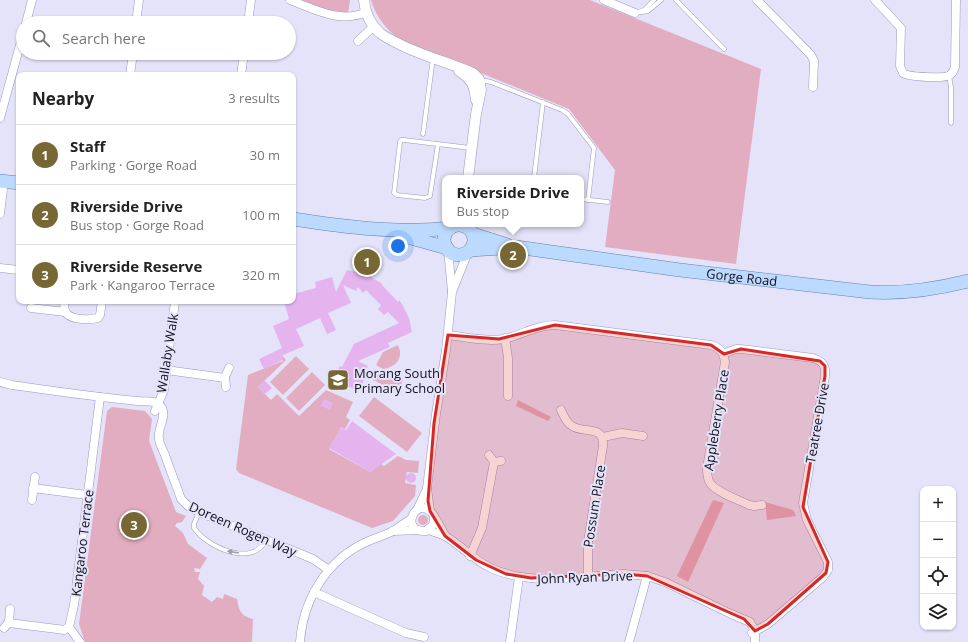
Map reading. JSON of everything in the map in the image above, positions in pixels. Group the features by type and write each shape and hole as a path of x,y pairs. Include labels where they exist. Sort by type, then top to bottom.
{"main road":[{"path":"2,181 16,183"},
{"path":"296,219 375,230 420,240 460,255 469,251 474,244 471,230"},
{"path":"375,230 415,231 452,227"},
{"path":"447,249 445,244 445,235 452,227"},
{"name":"Gorge Road","path":"471,230 516,247 680,270 870,292 886,293 915,291 968,281"},
{"name":"Gorge Road","path":"469,251 516,247"}],"street":[{"path":"28,16 32,0"},
{"path":"137,16 139,0"},
{"path":"249,16 251,0"},
{"path":"290,0 323,13 337,16 347,15 365,7 374,26 380,33 389,39 450,65 477,84 476,114 468,175"},
{"path":"604,0 636,13"},
{"path":"757,0 811,55 814,61 813,87"},
{"path":"875,0 900,28 900,66 903,73 912,76 943,77 949,76 953,72 954,67 956,0"},
{"path":"358,41 374,26"},
{"path":"0,118 16,60"},
{"path":"130,72 132,60"},
{"path":"241,72 243,60"},
{"path":"0,214 2,181"},
{"path":"392,531 423,531 428,530 433,525 427,488 435,419 448,335 452,292 447,249"},
{"path":"452,292 469,251"},
{"path":"0,268 16,270"},
{"path":"64,304 65,312"},
{"path":"31,308 65,312 73,317 93,319 98,318 100,315 102,304"},
{"name":"Wallaby Walk","path":"156,407 163,392 175,304"},
{"path":"448,335 492,340 505,338 540,326 555,325 711,345 723,354"},
{"path":"505,338 508,358 508,396"},
{"name":"Teatree Drive","path":"723,354 736,349 741,349 813,358 820,361 825,368 825,376 803,503 807,520 828,562 828,570 823,577 774,619 765,626 753,632"},
{"name":"Appleberry Place","path":"723,354 725,367 707,468 707,476 709,482 713,486 756,509"},
{"path":"226,388 225,378 229,368"},
{"path":"166,370 225,378"},
{"path":"0,382 100,397 140,402 150,401 156,407"},
{"path":"0,386 12,385"},
{"name":"Kangaroo Terrace","path":"68,627 74,605 100,397"},
{"name":"Doreen Rogen Way","path":"156,407 161,406 163,412 159,441 181,499 188,506 199,512 314,559 329,570"},
{"path":"561,410 566,421 572,426 595,431 603,437 624,430 643,436"},
{"name":"Possum Place","path":"588,576 588,542 603,446 603,437"},
{"path":"470,556 482,528 494,459"},
{"path":"32,500 35,477"},
{"path":"33,488 87,495"},
{"path":"300,642 305,614 314,592 329,570 352,549 371,539 392,531 411,519 414,512 417,510 427,488"},
{"path":"417,510 424,508 432,515"},
{"name":"John Ryan Drive","path":"432,515 445,536"},
{"path":"411,519 413,525 418,530"},
{"name":"John Ryan Drive","path":"428,530 445,536 470,556 490,568 519,577 544,579 624,574 647,576 677,587 750,622 753,632"},
{"path":"629,642 647,576"},
{"path":"510,642 519,577"},
{"path":"314,592 406,633 424,637"},
{"path":"10,609 7,626 64,630 68,627 80,642"},
{"path":"751,642 753,632"},
{"path":"753,632 755,642"}],"lane":[{"path":"636,13 643,10 654,0"},
{"path":"636,13 648,11 661,0"},
{"path":"676,0 724,49"},
{"path":"423,134 433,58"},
{"path":"949,76 951,87 951,123"},
{"path":"477,84 490,81 567,113 593,147 594,151 588,200"},
{"path":"534,175 543,102"},
{"path":"438,144 430,196 425,198 397,195 394,193 401,140 438,144 472,148"},
{"path":"584,199 608,202"},
{"path":"199,512 194,528 203,539 219,548 230,552 247,552 260,548 266,540"}],"highlighted area":[{"path":"555,325 711,345 724,354 741,349 820,361 825,366 825,376 803,507 828,562 826,573 768,624 755,631 744,619 647,576 624,574 531,578 506,574 476,560 445,536 430,511 428,501 434,423 448,335 499,339"}],"shaded area":[{"path":"299,0 350,0 348,13 332,11"},
{"path":"371,0 590,0 761,69 736,264 605,247 615,170 569,109 400,40 390,32 382,22"},
{"path":"398,345 400,354 398,361 395,364 383,369 376,365 383,352"},
{"path":"280,353 286,360 258,387 271,400 277,394 299,416 326,390 353,402 346,417 350,420 345,429 341,427 329,449 370,472 381,464 384,466 398,456 406,460 419,461 418,473 407,472 405,483 416,485 415,496 393,521 372,528 239,473 236,469 248,375 283,361"},
{"path":"296,356 309,369 283,395 270,382"},
{"path":"378,369 403,380 398,392 373,380"},
{"path":"312,372 325,385 299,411 286,398"},
{"path":"374,397 422,433 407,452 359,416"},
{"path":"518,400 551,417 548,421 516,406"},
{"path":"112,407 145,411 152,419 149,441 176,512 186,516 182,522 177,523 175,526 183,533 188,544 207,558 200,569 194,568 195,572 200,572 198,579 204,586 202,595 212,602 217,597 223,599 224,594 237,599 243,615 253,619 252,642 85,642 79,624 107,411"},
{"path":"713,500 724,503 688,582 677,576"},
{"path":"765,502 793,510 796,516 767,520"},
{"path":"421,515 425,515 427,516 427,524 421,525 418,522 418,518"}],"building":[{"path":"347,270 365,274 383,284 382,285 398,302 399,300 409,318 412,332 388,343 390,347 358,361 368,366 362,377 365,378 359,391 342,384 338,391 330,387 340,366 342,367 354,344 399,323 388,312 384,315 378,309 381,305 366,290 363,293 358,287 356,291 343,285 351,303 328,313 336,330 327,334 320,318 296,329 304,346 281,356 283,360 264,369 259,359 282,348 273,326 289,319 285,304 296,304 296,293 316,288 315,282 332,277 336,292"},
{"path":"264,380 272,388 265,394 258,387"},
{"path":"324,399 333,403 330,410 321,406"},
{"path":"352,421 396,454 370,472 329,448 341,427 346,430"},
{"path":"409,473 413,473 415,474 415,482 409,483 406,480 406,476"}],"place":[{"name":"Riverside Drive","path":"513,255"},
{"name":"Staff","path":"367,262"},
{"name":"Morang South Primary School","path":"338,380"},
{"name":"Riverside Reserve","path":"134,525"}]}
